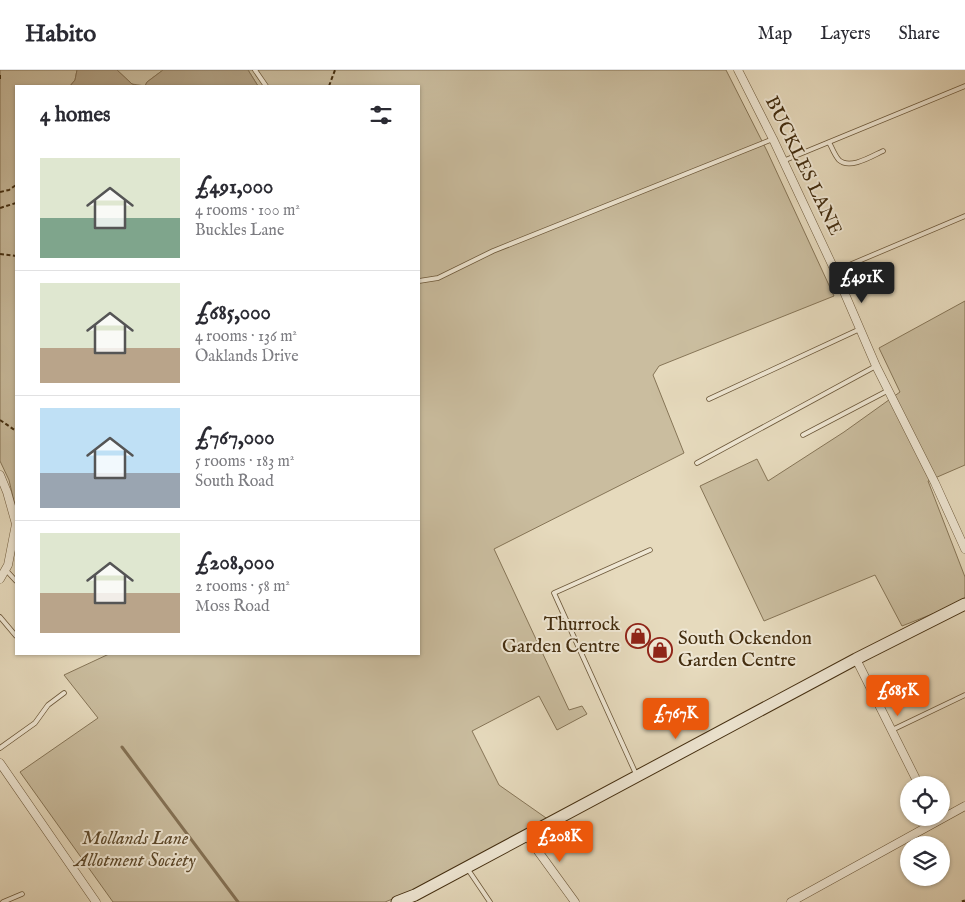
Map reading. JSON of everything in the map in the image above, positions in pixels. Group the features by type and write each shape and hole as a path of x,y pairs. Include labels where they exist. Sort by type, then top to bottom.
{"main road":[{"path":"397,902 415,895 467,868 856,659 965,604"}],"street":[{"name":"BUCKLES LANE","path":"738,70 773,139 876,366 935,483 965,549"},
{"path":"0,475 15,520"},
{"path":"0,579 6,569 15,528"},
{"path":"856,659 915,776"},
{"path":"0,763 96,902"},
{"path":"950,813 965,806"},
{"path":"791,902 925,826"},
{"path":"527,836 575,902"}],"lane":[{"path":"255,70 265,85"},
{"path":"783,161 965,86"},
{"path":"420,281 438,278 493,251 773,139"},
{"path":"829,142 838,160 845,163 852,164 882,151"},
{"path":"834,272 965,216"},
{"path":"709,399 860,329"},
{"path":"698,463 876,366"},
{"path":"804,435 888,390"},
{"path":"636,776 626,749 554,593 650,550"},
{"path":"6,569 15,580"},
{"path":"0,617 15,635"},
{"path":"0,748 35,724 48,705 64,693"},
{"path":"892,730 965,695"},
{"path":"467,868 490,902"},
{"path":"3,902 22,894"}],"path":[{"path":"329,85 335,70"},
{"path":"0,74 0,80"},
{"path":"0,192 9,190 15,186"},
{"path":"0,208 15,203"},
{"path":"0,254 15,256"},
{"path":"0,420 15,430"}],"green space":[{"path":"0,70 77,70 75,80 71,85 15,85 15,506 9,480 0,461"},
{"path":"117,70 163,70 146,85 132,84"},
{"name":"Mollands Lane Allotment Society","path":"248,70 726,70 767,151 834,296 659,366 653,375 684,453 494,549 569,710 582,706 587,714 557,730 539,696 472,731 499,785 549,820 417,889 385,902 113,902 20,772 98,718 64,675 107,655 420,655 420,85 257,85"},
{"path":"965,301 965,465 928,481 965,577 965,601 902,626 875,575 764,621 700,486 757,459 768,481 844,432 900,392 879,348"}],"shaded area":[{"path":"77,70 117,70 134,85 71,85 75,80"},
{"path":"163,70 248,70 257,85 146,85"}],"waterway":[{"path":"122,747 238,902"}],"place":[{"name":"Thurrock Garden Centre","path":"638,636"},
{"name":"South Ockendon Garden Centre","path":"660,650"}]}
